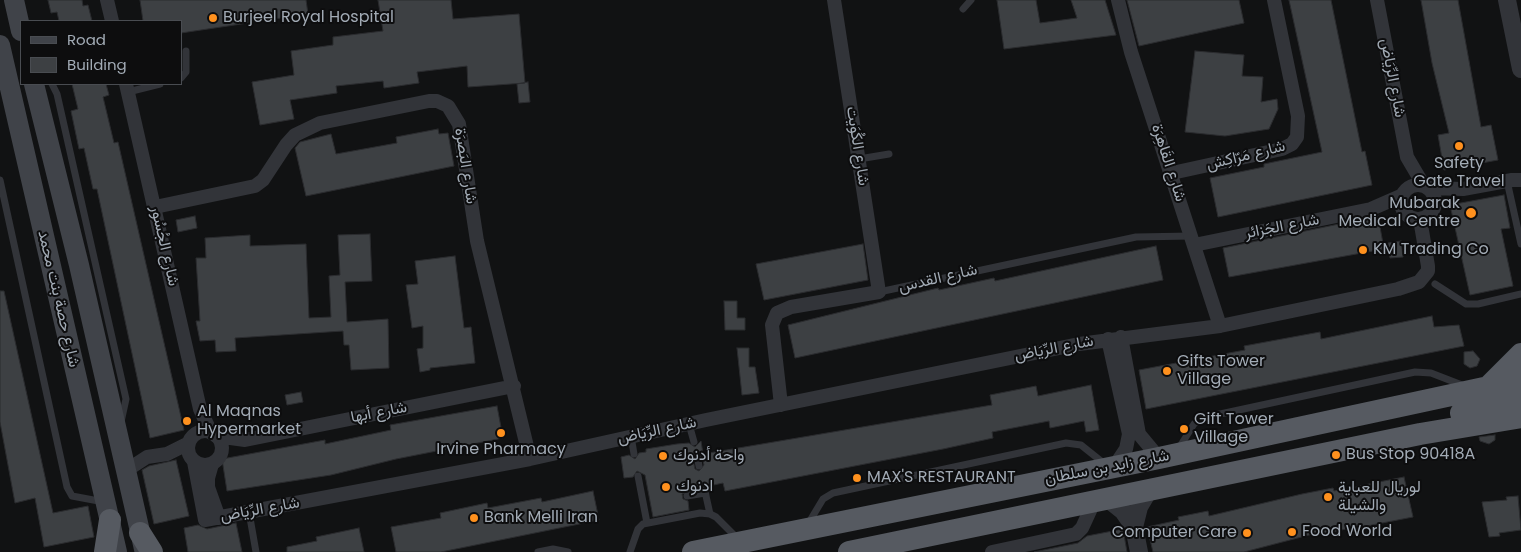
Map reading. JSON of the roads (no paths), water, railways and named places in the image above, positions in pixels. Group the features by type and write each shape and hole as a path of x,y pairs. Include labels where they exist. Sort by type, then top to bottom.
{"highway":[{"path":"1481,389 1521,354"},
{"name":"شارع زايد بن سلطان","path":"693,552 1112,468 1521,380"},
{"path":"1420,434 1464,412 1521,400"},
{"name":"شارع زايد بن سلطان","path":"849,552 1420,434 1521,417"},
{"path":"1490,422 1521,425"},
{"path":"105,552 108,511"},
{"path":"142,543 152,552"}],"main road":[{"path":"14,0 20,27"},
{"name":"شارع حصة بنت محمد","path":"0,45 3,75 117,552"},
{"name":"شارع حصة بنت محمد","path":"34,85 79,265 127,470 142,543"}],"street":[{"path":"107,0 112,20"},
{"name":"شارع الكُوَيت","path":"834,0 879,292"},
{"name":"شارع القَاهِرَة","path":"1118,0 1131,52 1172,173 1220,326"},
{"name":"شارع مَرّاكِش","path":"1172,173 1282,149 1292,144 1297,137 1298,116 1274,0"},
{"name":"شارع الرِّيَاض","path":"1377,0 1408,157 1404,193"},
{"path":"1507,0 1521,69"},
{"name":"شارع الجُسُور","path":"127,88 200,409 214,434"},
{"name":"شارع البَصرَة","path":"155,206 255,186 263,180 286,144 295,135 320,123 429,101 443,103 452,110 459,124 477,241 514,386 530,459"},
{"name":"شارع الرِّيَاض","path":"1408,157 1426,187"},
{"path":"1463,189 1413,186 1404,193 1402,206 1404,211 1411,217 1420,218 1429,215 1434,208 1452,193 1463,189 1515,179"},
{"path":"1426,187 1434,197 1434,208"},
{"name":"شارع الجَزائر","path":"1371,210 1404,193"},
{"name":"شارع الجَزائر","path":"1192,241 1371,210 1404,211"},
{"name":"شارع الرِّيَاض","path":"212,519 530,459 689,424 1115,338 1220,326 1398,289 1419,282 1428,272 1420,218"},
{"name":"شارع القدس","path":"781,405 772,325 777,313 791,307 879,292"},
{"path":"1115,338 1139,434 1167,456"},
{"name":"شارع الرِّيَاض","path":"1112,468 1126,449 1129,434 1115,338"},
{"name":"شارع أبها","path":"216,459 245,440 514,386"},
{"name":"شارع الجُسُور","path":"192,438 200,409"},
{"path":"167,454 192,438 206,432 214,434 221,444 208,478 212,519"},
{"name":"شارع أبها","path":"214,434 245,440"},
{"path":"192,438 192,459 212,519"},
{"path":"119,441 148,457"},
{"path":"127,470 148,457 167,454 192,459 203,465 216,459"},
{"path":"1134,527 1139,508 1149,490"},
{"path":"992,552 1076,534 1101,501 1123,511 1134,527 1140,552"}],"lane":[{"path":"963,9 971,0"},
{"path":"182,77 186,72 186,51"},
{"path":"52,85 57,94 126,399 119,441"},
{"path":"127,88 152,85"},
{"path":"859,159 889,154"},
{"path":"1515,179 1521,244"},
{"path":"0,180 67,487 72,496 108,511"},
{"name":"شارع القدس","path":"879,292 1136,237 1192,241"},
{"path":"1434,284 1466,304 1478,304 1521,294"},
{"path":"1167,456 1200,419 1405,374 1431,372 1481,389"},
{"path":"689,424 694,442"},
{"path":"631,436 634,454"},
{"path":"806,529 823,499 833,493 1066,442 1081,446 1112,468"},
{"path":"696,455 699,466"},
{"path":"638,476 647,503 647,523"},
{"path":"687,496 705,490 710,514 741,542"},
{"path":"249,512 256,552"},
{"path":"630,552 638,529 647,523 700,513 710,514"},
{"path":"538,552 553,549 568,552"}],"place":[{"name":"Burjeel Royal Hospital","path":"213,18"},
{"name":"Safety Gate Travel","path":"1459,146"},
{"name":"Mubarak Medical Centre","path":"1471,213"},
{"name":"KM Trading Co","path":"1363,250"},
{"name":"Gifts Tower Village","path":"1167,371"},
{"name":"Al Maqnas Hypermarket","path":"187,421"},
{"name":"Gift Tower Village","path":"1184,429"},
{"name":"Irvine Pharmacy","path":"501,433"},
{"name":"Bus Stop 90418A","path":"1336,455"},
{"name":"واحة أدنوك","path":"663,456"},
{"name":"MAX'S RESTAURANT","path":"857,478"},
{"name":"ادنوك","path":"666,487"},
{"name":"لوريال للعباية والشيلة","path":"1328,497"},
{"name":"Bank Melli Iran","path":"474,518"},
{"name":"Food World","path":"1292,532"},
{"name":"Computer Care","path":"1247,533"}]}
